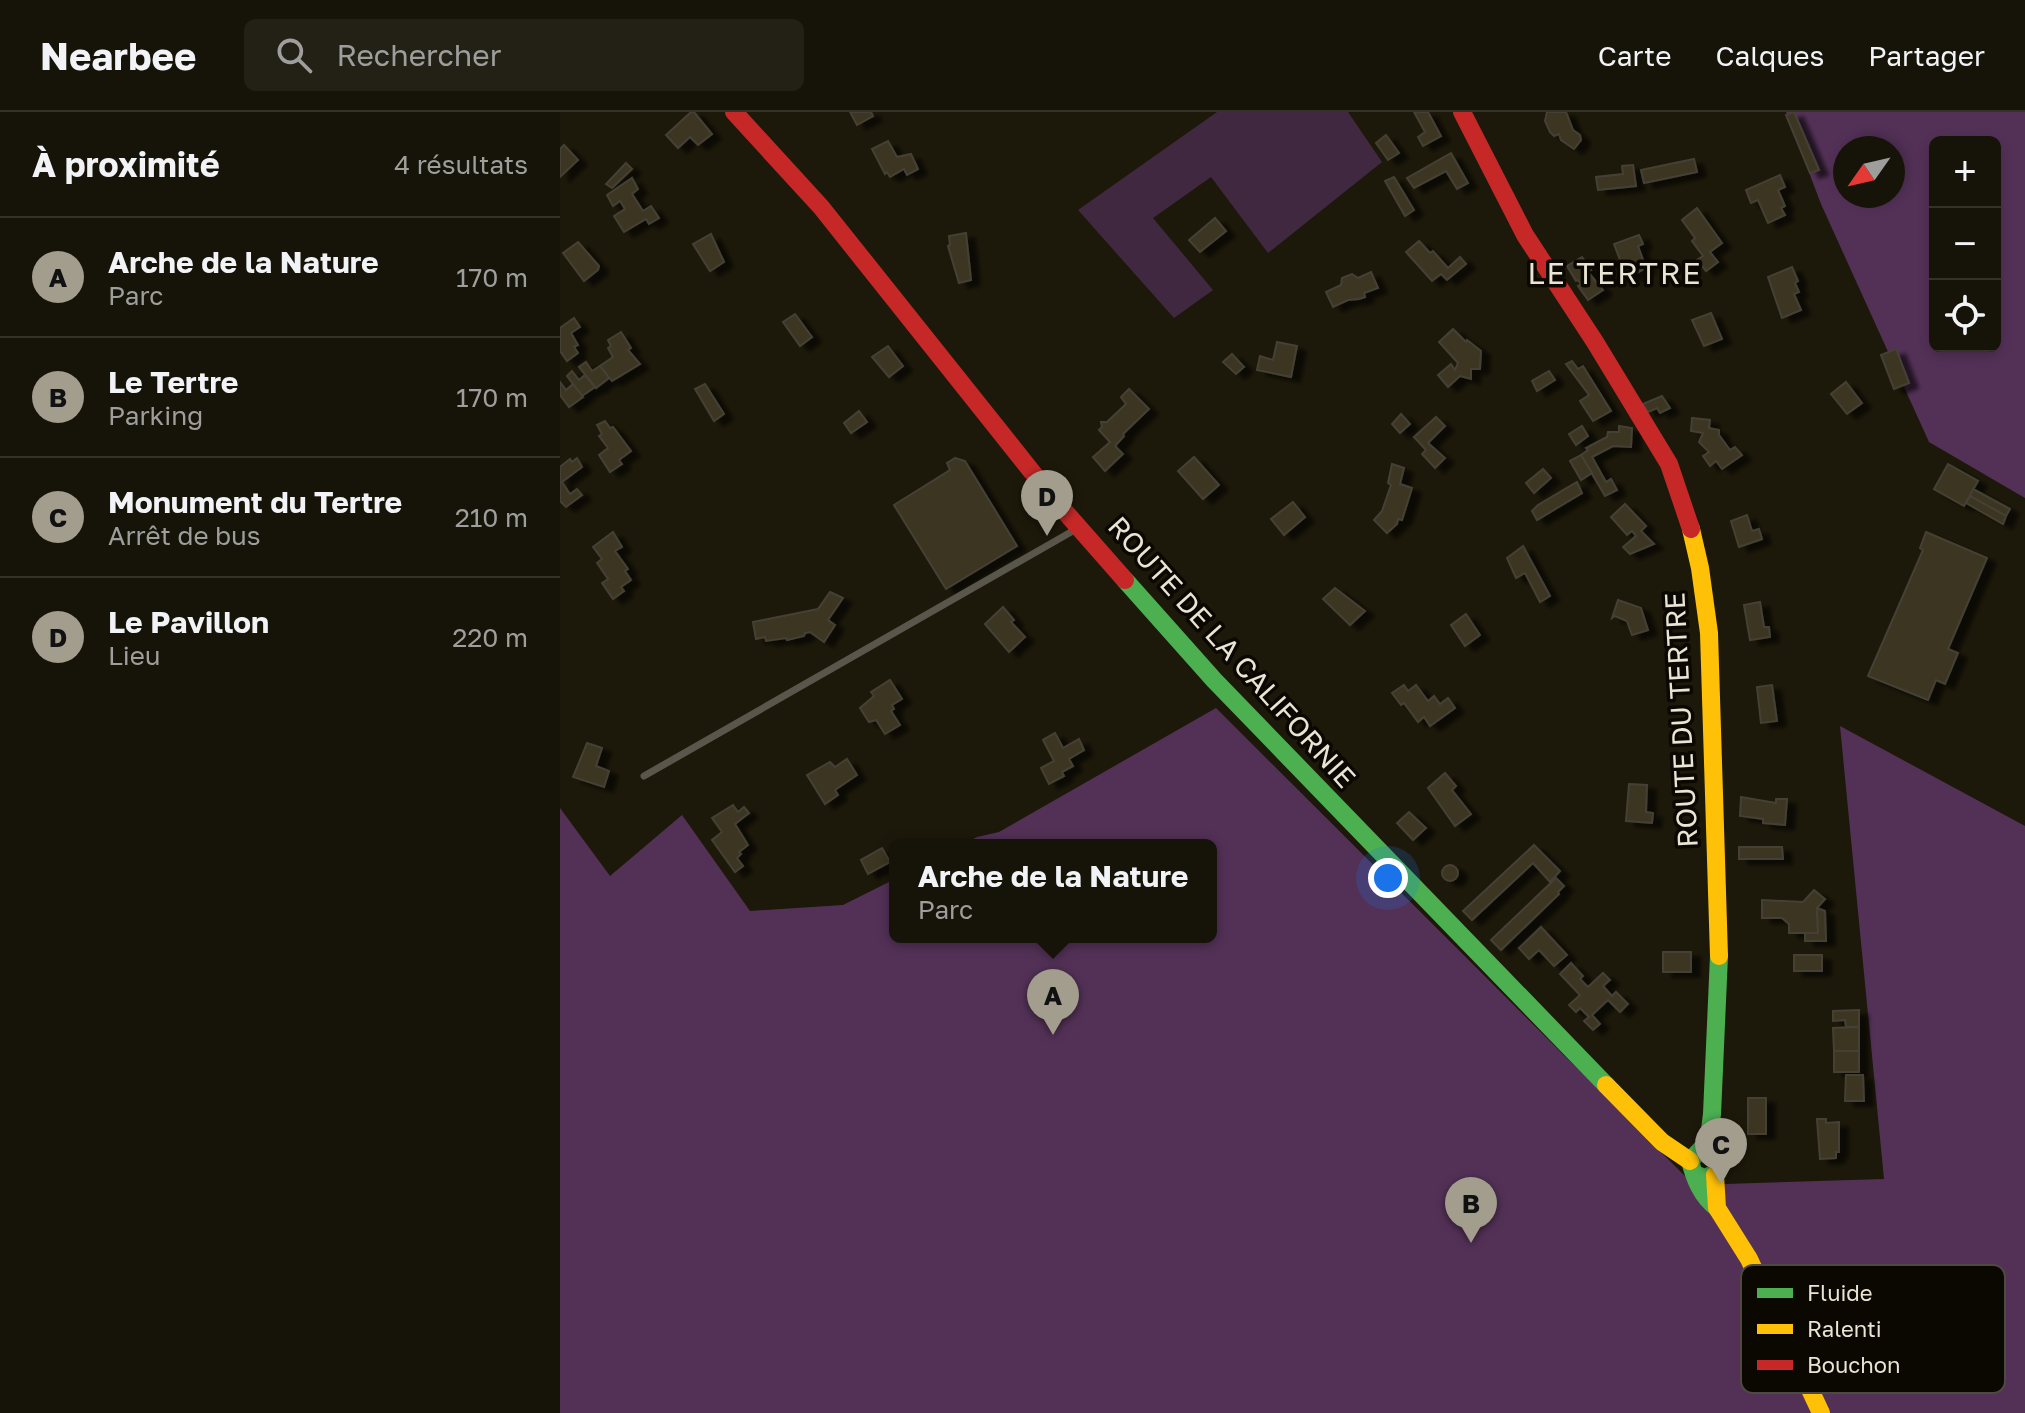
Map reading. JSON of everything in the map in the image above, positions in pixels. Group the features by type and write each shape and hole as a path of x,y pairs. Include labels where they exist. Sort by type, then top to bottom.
{"street":[{"name":"ROUTE DE LA CALIFORNIE","path":"734,112 821,207 1052,497 1214,680 1662,1142 1693,1168"},
{"name":"ROUTE DU TERTRE","path":"1462,112 1525,235 1669,464 1685,506 1700,568 1709,633 1719,963 1708,1146"},
{"path":"1693,1168 1705,1178 1715,1175 1721,1168 1722,1159 1717,1150 1708,1146 1698,1149 1693,1168 1709,1203 1717,1208 1752,1265"},
{"path":"1715,1175 1717,1208"},
{"path":"1812,1393 1821,1413"}],"lane":[{"path":"644,776 1080,527"}],"shaded area":[{"path":"1217,112 1348,112 1382,162 1268,253 1211,177 1153,218 1213,290 1174,318 1078,210"},
{"path":"1786,112 2025,112 2025,498 1929,442 1821,204"},
{"path":"1216,708 1694,1185 1884,1179 1840,726 2025,826 2025,1413 560,1413 560,808 610,876 682,815 750,911 843,905 889,882 889,943 1217,943 1217,839 973,839 999,832"}],"building":[{"path":"691,112 712,134 698,145 690,137 678,148 666,135"},
{"path":"850,112 871,112 873,116 857,125"},
{"path":"1414,112 1428,112 1441,136 1423,146 1418,137 1425,132"},
{"path":"1547,112 1566,112 1573,130 1580,135 1581,140 1574,149 1561,140 1559,134 1554,136 1550,132 1545,121"},
{"path":"1794,112 1819,170 1810,173 1786,115"},
{"path":"1386,135 1399,153 1388,160 1376,143"},
{"path":"888,141 897,157 911,154 918,169 907,175 904,169 890,177 887,172 885,174 872,149"},
{"path":"564,145 578,160 560,177 560,149"},
{"path":"1451,153 1468,183 1457,189 1446,171 1414,188 1407,178"},
{"path":"1694,159 1697,172 1644,183 1641,170"},
{"path":"626,163 632,169 612,188 606,184"},
{"path":"1633,165 1636,186 1598,190 1596,177 1623,174 1622,166"},
{"path":"1780,175 1785,187 1778,190 1785,206 1781,208 1785,215 1768,223 1758,200 1751,203 1746,190"},
{"path":"1394,177 1414,210 1405,216 1385,181"},
{"path":"632,178 638,189 632,194 643,211 651,206 659,218 649,224 646,219 624,232 614,216 625,209 620,201 613,206 607,195"},
{"path":"1697,208 1722,243 1710,252 1718,262 1706,271 1697,260 1703,256 1692,241 1695,238 1682,220"},
{"path":"1215,218 1226,231 1200,252 1189,240"},
{"path":"966,233 971,280 959,283 948,246 949,236"},
{"path":"711,234 724,262 710,271 693,244"},
{"path":"1639,235 1643,244 1638,246 1646,268 1627,278 1614,244"},
{"path":"1419,241 1448,268 1460,257 1466,264 1447,280 1441,274 1432,281 1406,252"},
{"path":"578,242 599,266 584,281 563,253"},
{"path":"1582,257 1591,270 1588,272 1603,290 1588,300 1578,286 1581,284 1567,266"},
{"path":"1792,267 1799,292 1794,294 1801,310 1782,318 1768,277"},
{"path":"1371,272 1378,288 1364,293 1365,297 1333,307 1326,292 1341,285 1342,278 1352,274 1358,278"},
{"path":"1711,313 1722,339 1704,346 1692,320"},
{"path":"795,314 812,337 800,346 783,322"},
{"path":"574,318 580,327 571,333 578,345 574,347 578,353 567,361 560,351 560,328"},
{"path":"1453,329 1481,351 1480,369 1471,369 1471,379 1460,376 1448,387 1438,375 1451,364 1455,370 1458,363 1439,342"},
{"path":"621,332 631,348 628,350 640,364 612,381 600,366 613,357 608,340"},
{"path":"1277,342 1297,346 1291,377 1257,370 1260,356 1273,360"},
{"path":"888,346 903,366 889,377 872,357"},
{"path":"1896,349 1909,383 1894,389 1881,355"},
{"path":"1232,354 1244,367 1236,374 1223,362"},
{"path":"1572,361 1578,369 1583,366 1611,411 1593,421 1580,401 1589,395 1566,364"},
{"path":"586,362 592,371 600,366 609,378 596,388 579,367"},
{"path":"572,371 579,380 585,375 595,387 582,396 567,376"},
{"path":"1549,371 1555,380 1537,391 1532,381"},
{"path":"560,382 566,390 573,384 583,397 569,407 560,395"},
{"path":"1846,382 1862,403 1847,414 1831,394"},
{"path":"705,384 724,414 714,421 695,389"},
{"path":"1129,389 1149,409 1123,434 1115,446 1123,454 1105,471 1093,457 1110,442 1099,430 1101,422 1107,422 1126,404 1121,397"},
{"path":"1662,396 1670,408 1660,413 1657,408 1648,412 1643,404"},
{"path":"859,411 867,422 851,433 844,423"},
{"path":"1401,414 1410,424 1400,433 1392,424"},
{"path":"1436,417 1445,426 1428,443 1445,458 1435,468 1422,454 1426,450 1414,437"},
{"path":"1692,418 1710,420 1709,428 1719,430 1719,435 1730,450 1735,447 1742,455 1722,469 1716,461 1710,466 1703,456 1709,452 1699,442 1703,433 1691,431"},
{"path":"605,421 631,451 619,460 622,464 610,472 599,455 608,448 599,436 602,434 597,425"},
{"path":"1582,426 1588,436 1576,445 1569,434"},
{"path":"1619,426 1632,428 1631,447 1613,446 1592,457 1606,482 1611,479 1617,490 1605,496 1581,455 1588,450 1586,448 1607,437 1608,432 1619,432"},
{"path":"1581,455 1592,473 1581,480 1570,461"},
{"path":"1194,457 1219,485 1203,499 1178,471"},
{"path":"577,458 582,467 562,482 570,494 577,489 582,495 566,507 560,501 560,467"},
{"path":"955,458 965,461 1017,546 946,589 894,505 950,470 947,463"},
{"path":"1392,464 1404,468 1400,484 1412,488 1402,520 1398,519 1387,533 1374,520 1382,511 1391,485 1388,483"},
{"path":"1948,464 1978,481 1964,506 1934,489"},
{"path":"1543,469 1551,478 1534,493 1526,483"},
{"path":"1577,482 1582,493 1537,520 1532,511 1538,505"},
{"path":"1973,489 2010,509 2006,516 1970,496"},
{"path":"1970,496 2006,516 2003,524 1966,503"},
{"path":"1293,502 1305,517 1284,535 1271,519"},
{"path":"1625,504 1646,526 1641,531 1654,544 1630,554 1623,547 1636,536 1632,531 1627,535 1611,517"},
{"path":"1747,515 1752,531 1759,529 1762,539 1739,547 1731,521"},
{"path":"613,532 622,547 615,551 628,569 625,571 631,580 621,587 624,591 613,599 602,583 608,579 597,563 602,559 593,547"},
{"path":"1926,532 1987,558 1948,649 1958,653 1945,684 1936,680 1928,700 1868,676 1923,550 1920,548"},
{"path":"1523,546 1550,596 1540,602 1525,573 1516,578 1507,558"},
{"path":"1335,588 1365,611 1350,625 1323,599"},
{"path":"830,592 843,598 828,620 835,625 824,642 810,632 787,640 756,639 753,622 818,609"},
{"path":"1618,600 1641,608 1648,630 1632,635 1627,621 1615,616 1612,618"},
{"path":"1760,602 1764,627 1769,627 1770,637 1750,640 1744,605"},
{"path":"1003,607 1014,620 1011,622 1025,637 1009,652 985,624"},
{"path":"1466,614 1480,635 1465,646 1451,625"},
{"path":"890,680 902,699 892,705 894,709 891,711 900,725 885,734 876,720 869,722 860,708 874,696 871,692"},
{"path":"1404,685 1408,691 1416,685 1428,701 1434,696 1440,704 1448,698 1455,708 1430,726 1424,717 1418,722 1392,693"},
{"path":"1772,685 1777,721 1761,723 1757,687"},
{"path":"1055,733 1063,748 1079,739 1084,750 1069,759 1073,766 1062,772 1064,776 1049,784 1041,768 1054,761 1043,740"},
{"path":"587,743 602,748 596,766 609,771 604,787 573,777"},
{"path":"847,759 857,775 835,790 838,795 825,804 807,775 830,762 835,767"},
{"path":"1445,773 1456,786 1452,790 1471,814 1455,826 1428,788"},
{"path":"1629,784 1647,785 1646,812 1653,813 1652,823 1626,821"},
{"path":"1741,797 1776,803 1776,799 1787,799 1785,825 1740,816"},
{"path":"733,805 738,812 744,807 749,813 735,824 748,845 739,852 741,854 737,858 743,866 735,872 712,840 722,832 712,818"},
{"path":"1409,812 1426,828 1413,840 1397,823"},
{"path":"1534,845 1560,871 1550,882 1533,863 1472,920 1463,911"},
{"path":"1739,847 1782,847 1783,859 1739,859"},
{"path":"882,848 889,863 868,874 861,860"},
{"path":"1450,865 1456,867 1456,879 1450,881 1444,879 1442,873 1444,867"},
{"path":"1556,878 1564,886 1559,894 1501,950 1491,940"},
{"path":"1814,890 1825,899 1817,908 1818,933 1789,933 1789,924 1782,918 1762,918 1762,900 1803,902"},
{"path":"1817,908 1825,911 1826,941 1805,941 1805,933 1818,933"},
{"path":"1541,927 1567,955 1554,966 1539,950 1529,959 1519,948"},
{"path":"1663,952 1691,952 1691,972 1663,972"},
{"path":"1794,955 1822,955 1822,971 1794,971"},
{"path":"1571,963 1588,987 1603,973 1610,980 1603,986 1612,996 1616,992 1628,1004 1620,1012 1608,1000 1592,1015 1600,1024 1593,1030 1584,1021 1589,1017 1580,1008 1576,1012 1569,1005 1580,995 1560,974"},
{"path":"1859,1010 1859,1027 1846,1027 1845,1020 1833,1021 1833,1011"},
{"path":"1859,1027 1859,1051 1834,1051 1833,1028"},
{"path":"1834,1051 1859,1051 1859,1072 1834,1072"},
{"path":"1846,1075 1863,1075 1864,1101 1845,1101"},
{"path":"1748,1098 1766,1098 1766,1134 1748,1134"},
{"path":"1817,1119 1826,1119 1826,1123 1839,1122 1839,1152 1836,1152 1836,1158 1820,1159"}],"traffic: fast":[{"path":"1125,580 1214,680 1606,1085"},
{"path":"1708,1146 1719,956"},
{"path":"1695,1174 1705,1178 1718,1172 1722,1159 1716,1151 1702,1148 1690,1161 1699,1187 1717,1208"}],"traffic: slow":[{"path":"1691,529 1709,633 1719,956"},
{"path":"1606,1085 1662,1142 1690,1161"},
{"path":"1715,1175 1717,1208 1752,1265"},
{"path":"1812,1393 1821,1413"}],"traffic: jam":[{"path":"734,112 821,207 1052,497 1125,580"},
{"path":"1462,112 1525,235 1669,464 1691,529"}],"place":[{"name":"Le Pavillon","path":"1047,536"},
{"name":"Arche de la Nature","path":"1053,1035"},
{"name":"Monument du Tertre","path":"1721,1184"},
{"name":"Le Tertre","path":"1471,1243"}],"district":[{"name":"LE TERTRE","path":"1615,274"}]}
